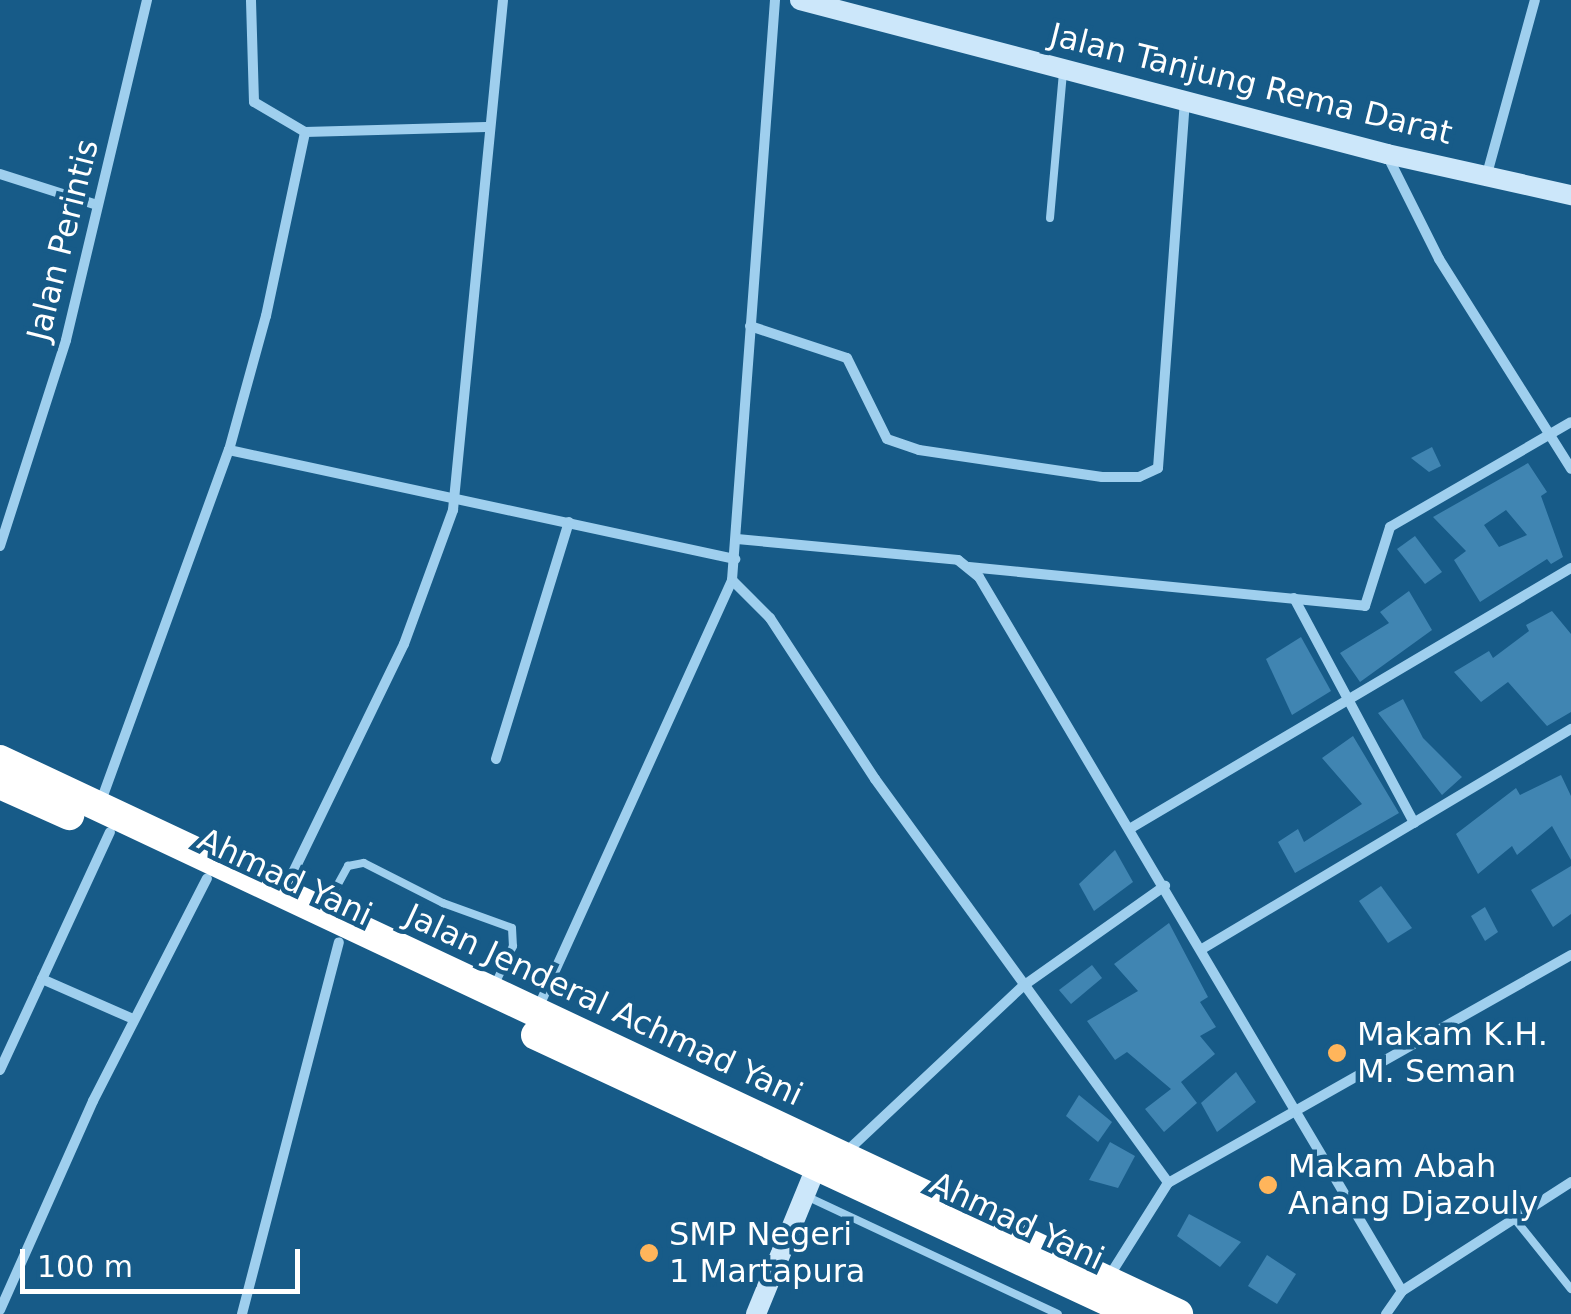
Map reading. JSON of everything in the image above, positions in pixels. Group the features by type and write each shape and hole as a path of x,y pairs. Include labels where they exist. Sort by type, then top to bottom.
{"highway":[{"name":"Jalan Jenderal Achmad Yani","path":"0,760 104,820 283,894 326,929 536,1013 843,1155 998,1238 1109,1276 1178,1314"},
{"name":"Ahmad Yani","path":"0,784 104,820 207,878 326,929 810,1183 924,1232 998,1238 1136,1314"}],"street":[{"name":"Jalan Perintis","path":"0,546 66,340 147,0"},
{"path":"252,0 254,102 305,132 486,127"},
{"path":"283,894 404,644 454,497 486,127 503,0"},
{"path":"536,1013 732,580 775,0"},
{"name":"Jalan Tanjung Rema Darat","path":"800,0 1387,154 1571,195"},
{"path":"1487,174 1535,0"},
{"path":"750,326 847,358 887,439 952,460 1139,478 1158,468 1185,100"},
{"path":"0,1070 42,979 104,820 229,450 266,316 305,132"},
{"path":"1387,154 1439,259 1571,469"},
{"path":"1,178 98,205"},
{"path":"737,539 958,560 970,567 1365,606 1390,527 1571,422"},
{"path":"229,450 734,559"},
{"path":"496,759 569,522"},
{"path":"970,567 1131,828 1402,1291"},
{"path":"1131,828 1571,568"},
{"path":"732,580 770,618 1023,986 1168,1183"},
{"path":"1294,598 1346,702 1414,823"},
{"path":"1202,949 1571,729"},
{"path":"0,1310 134,1018 207,878"},
{"path":"843,1155 1023,986 1165,886"},
{"path":"242,1314 326,929"},
{"path":"1109,1276 1168,1183 1571,955"},
{"path":"42,979 134,1018"},
{"path":"1386,1314 1402,1291 1571,1182"},
{"path":"756,1314 810,1183"}],"lane":[{"path":"1050,218 1064,69"},
{"path":"326,929 355,862 512,928 512,946 491,993"},
{"path":"1514,1218 1571,1289"},
{"path":"924,1232 1058,1314"}],"building":[{"path":"1432,447 1441,466 1429,472 1411,458"},
{"path":"1528,463 1547,492 1541,496 1563,557 1551,564 1547,559 1480,602 1454,560 1466,551 1433,517","holes":["1506,510 1527,535 1499,547 1484,525"]},
{"path":"1415,536 1442,572 1425,584 1397,549"},
{"path":"1409,591 1432,630 1360,682 1340,653 1389,623 1380,612"},
{"path":"1552,611 1571,634 1571,712 1547,726 1508,682 1481,702 1454,672 1489,651 1493,658 1529,631 1526,625"},
{"path":"1301,637 1331,691 1292,715 1266,659"},
{"path":"1403,699 1423,738 1462,777 1442,795 1378,713"},
{"path":"1353,736 1399,813 1295,873 1278,842 1298,829 1304,842 1362,804 1322,758"},
{"path":"1561,775 1571,796 1571,860 1552,826 1517,855 1512,846 1478,874 1456,834 1516,788 1520,795"},
{"path":"1115,850 1133,882 1094,911 1079,884"},
{"path":"1571,866 1571,914 1553,927 1531,890"},
{"path":"1381,886 1412,928 1388,943 1359,901"},
{"path":"1485,907 1498,932 1485,941 1471,916"},
{"path":"1169,923 1208,997 1200,1002 1216,1027 1200,1036 1215,1054 1181,1082 1197,1103 1164,1132 1145,1109 1171,1089 1127,1052 1115,1060 1087,1021 1138,991 1114,964"},
{"path":"1092,965 1102,978 1071,1004 1059,990"},
{"path":"1236,1072 1256,1102 1217,1132 1201,1103"},
{"path":"1079,1095 1112,1122 1098,1142 1066,1116"},
{"path":"1110,1142 1135,1156 1118,1188 1089,1180"},
{"path":"1189,1214 1241,1242 1220,1267 1177,1236"},
{"path":"1267,1255 1296,1274 1277,1304 1248,1286"}],"place":[{"name":"Makam K.H. M. Seman","path":"1337,1053"},
{"name":"Makam Abah Anang Djazouly","path":"1268,1185"},
{"name":"SMP Negeri 1 Martapura","path":"649,1253"}]}
